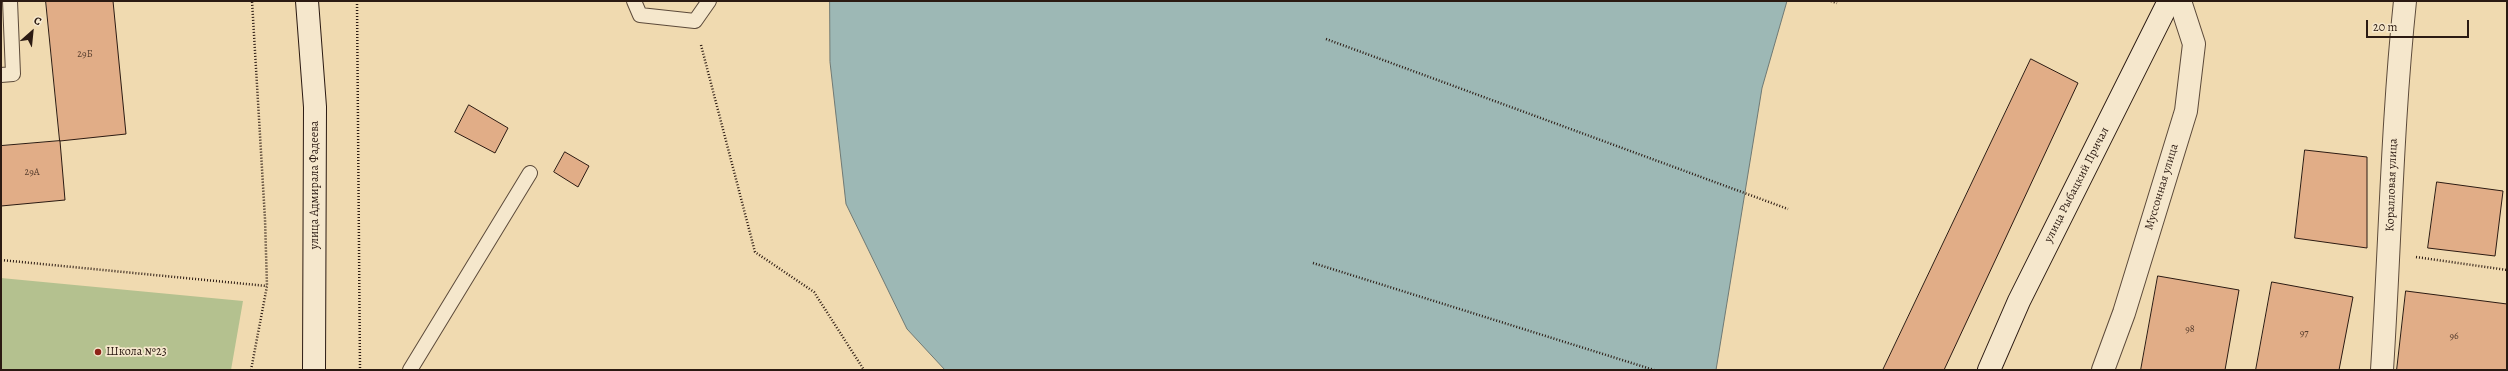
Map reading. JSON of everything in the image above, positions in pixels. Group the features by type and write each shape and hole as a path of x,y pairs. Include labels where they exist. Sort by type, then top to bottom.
{"main road":[{"name":"улица Адмирала Фадеева","path":"307,1 315,107 314,370"},
{"name":"улица Рыбацкий Причал","path":"1989,370 2019,301 2169,1"},
{"name":"Муссонная улица","path":"2103,370 2124,313 2186,111 2194,44 2180,1"},
{"name":"Коралловая улица","path":"2382,370 2390,253 2396,79 2404,1"}],"lane":[{"path":"1,75 13,74 10,1"},
{"path":"634,1 640,15 695,21 710,1"},
{"path":"410,370 530,173"}],"path":[{"path":"251,370 267,286 265,211 252,1"},
{"path":"357,1 360,370"},
{"path":"1831,1 1837,3"},
{"path":"695,21 755,252 814,292 864,370"},
{"path":"1326,39 1788,209"},
{"path":"2390,253 2507,270"},
{"path":"1,260 267,286"},
{"path":"1313,263 1654,370"}],"green space":[{"path":"1,278 243,301 231,370 1,370"}],"water":[{"path":"830,1 1787,1 1762,88 1716,370 945,370 907,329 846,204 830,62"}],"building":[{"path":"46,1 113,1 126,134 60,141"},
{"path":"2031,59 2078,83 1944,370 1883,370"},
{"path":"469,105 508,128 495,153 455,132"},
{"path":"60,141 65,200 1,206 1,146"},
{"path":"2305,150 2367,157 2367,248 2295,238"},
{"path":"565,152 589,166 578,187 554,172"},
{"path":"2437,182 2503,191 2495,256 2428,248"},
{"path":"2158,276 2239,290 2225,370 2141,370"},
{"path":"2272,282 2353,297 2339,370 2256,370"},
{"path":"2406,291 2507,304 2507,370 2397,370"}],"place":[{"name":"Школа №23","path":"98,352"}]}
